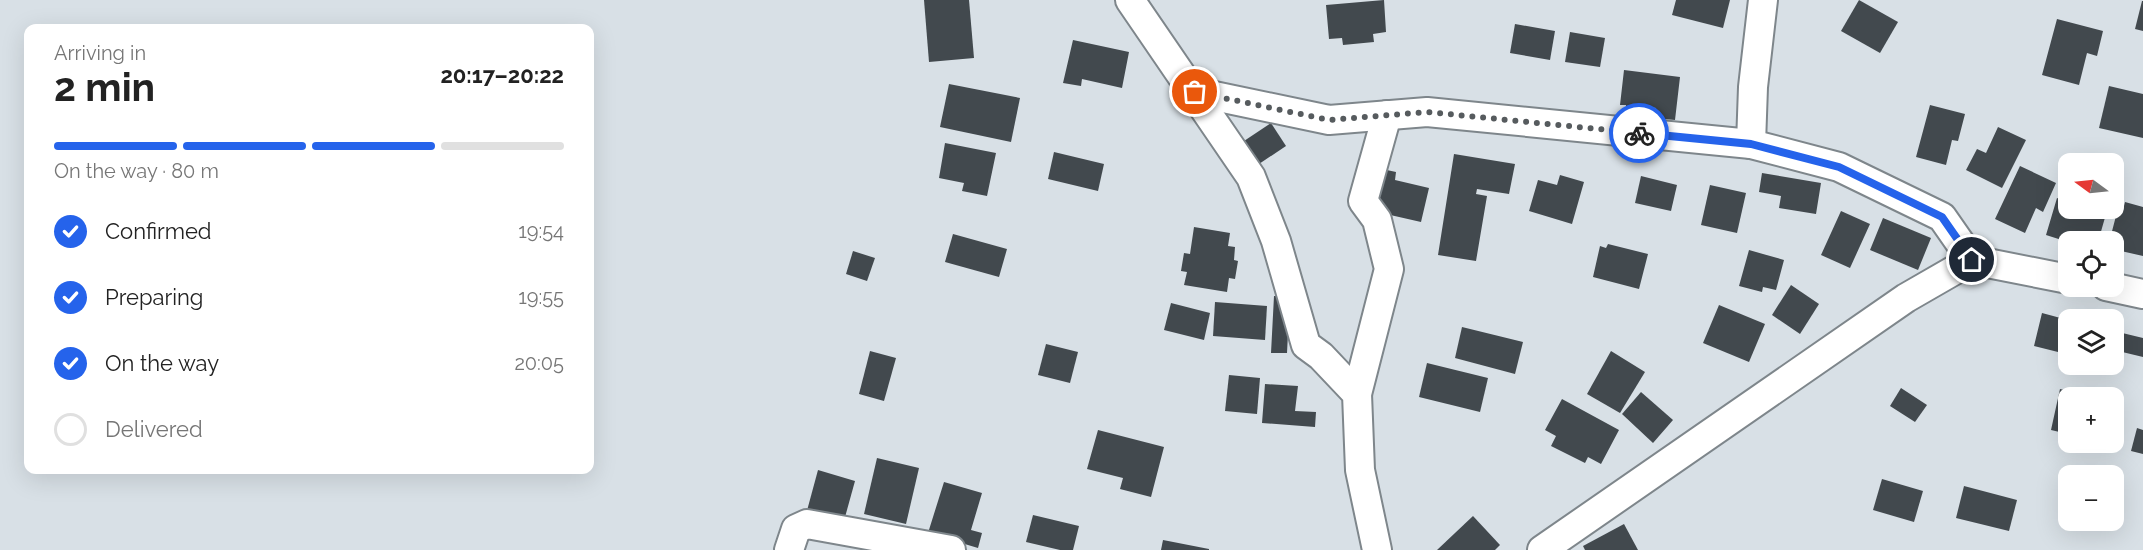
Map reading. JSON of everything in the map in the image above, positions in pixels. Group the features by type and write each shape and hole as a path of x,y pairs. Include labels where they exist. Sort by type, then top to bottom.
{"street":[{"path":"1130,0 1251,177 1276,241 1306,345 1321,356 1357,394"},
{"path":"1751,144 1753,87 1763,0"},
{"path":"1195,92 1329,120 1427,112 1751,144 1839,167 1942,217 1972,260"},
{"path":"1377,550 1360,470 1357,394 1389,269 1377,220 1363,201 1387,115"},
{"path":"1542,550 1906,298 1972,260 2058,277"},
{"path":"2124,290 2143,294"},
{"path":"789,550 796,529 807,524 951,550"}],"building":[{"path":"924,0 969,0 974,58 929,62"},
{"path":"1384,0 1386,32 1373,34 1374,42 1343,45 1342,38 1329,39 1326,5"},
{"path":"1676,0 1730,0 1723,28 1672,15"},
{"path":"1859,0 1898,22 1880,53 1841,31"},
{"path":"2143,1 2143,31 2135,29"},
{"path":"2057,19 2103,31 2097,56 2087,53 2079,85 2042,75"},
{"path":"1515,24 1555,31 1550,60 1510,53"},
{"path":"1570,32 1605,38 1600,67 1565,62"},
{"path":"1073,40 1129,52 1122,88 1082,79 1081,86 1063,83"},
{"path":"1624,70 1680,77 1675,120 1654,118 1656,108 1647,107 1647,115 1626,113 1626,105 1620,105"},
{"path":"949,84 1020,98 1011,142 940,127"},
{"path":"2109,86 2143,94 2143,138 2099,128"},
{"path":"1930,105 1965,114 1958,141 1952,140 1946,165 1916,157"},
{"path":"1271,123 1286,146 1244,174 1229,151"},
{"path":"1998,127 2026,140 2002,188 1966,170 1977,149 1986,153"},
{"path":"945,143 996,153 987,196 962,191 964,183 939,178"},
{"path":"1054,152 1104,164 1098,191 1048,179"},
{"path":"1454,154 1515,164 1509,194 1477,189 1476,194 1487,196 1476,261 1438,255"},
{"path":"2020,166 2056,183 2043,212 2036,208 2025,233 1995,219"},
{"path":"1373,167 1396,172 1395,180 1429,188 1421,222 1364,209"},
{"path":"1762,173 1821,183 1816,214 1779,208 1781,196 1759,192"},
{"path":"1560,175 1584,182 1572,224 1529,211 1538,180 1557,185"},
{"path":"1641,176 1677,185 1671,211 1635,203"},
{"path":"1710,185 1746,193 1737,233 1701,225"},
{"path":"2057,198 2058,219 2105,219 2101,231 2058,231 2058,239 2046,235"},
{"path":"2125,202 2143,207 2143,256 2124,252 2124,231 2112,231 2115,219 2124,219"},
{"path":"1841,211 1870,224 1850,268 1821,255"},
{"path":"1883,218 1931,238 1918,270 1870,250"},
{"path":"1194,227 1230,233 1228,246 1235,247 1234,260 1238,261 1235,279 1229,278 1227,292 1184,285 1187,272 1181,271 1184,253 1190,254"},
{"path":"953,234 1007,249 999,277 945,262"},
{"path":"1608,244 1648,254 1639,289 1593,277 1600,246 1606,248"},
{"path":"1749,250 1784,260 1776,290 1763,287 1762,292 1739,286"},
{"path":"853,251 875,258 867,281 846,274"},
{"path":"1791,285 1819,304 1800,334 1772,315"},
{"path":"1274,296 1304,298 1288,333 1287,353 1271,353"},
{"path":"1215,302 1267,306 1265,340 1213,336"},
{"path":"1171,303 1210,313 1204,340 1164,330"},
{"path":"1719,305 1765,324 1749,362 1703,343"},
{"path":"2042,313 2058,317 2058,352 2034,346"},
{"path":"1462,327 1523,342 1515,374 1455,358"},
{"path":"2124,333 2143,338 2143,357 2124,352"},
{"path":"1046,344 1078,352 1070,383 1038,375"},
{"path":"870,351 896,358 884,401 859,394"},
{"path":"1611,351 1645,372 1620,413 1587,394"},
{"path":"1427,363 1488,378 1480,412 1419,397"},
{"path":"1229,375 1260,378 1257,414 1225,411"},
{"path":"1265,384 1298,386 1295,411 1316,412 1315,427 1262,423"},
{"path":"1901,388 1927,405 1915,422 1890,406"},
{"path":"1641,392 1673,420 1653,443 1622,414"},
{"path":"2058,398 2058,432 2051,430"},
{"path":"1562,399 1619,430 1601,464 1588,457 1585,463 1551,446 1556,436 1545,430"},
{"path":"2137,428 2143,430 2143,454 2131,451"},
{"path":"1098,430 1164,447 1151,497 1120,489 1123,478 1087,469"},
{"path":"877,458 919,468 906,524 864,514"},
{"path":"818,470 855,481 842,528 805,518"},
{"path":"1882,479 1923,491 1914,522 1873,510"},
{"path":"944,482 982,493 971,530 982,533 978,548 928,533"},
{"path":"1964,486 2017,500 2009,531 1956,518"},
{"path":"1033,515 1079,526 1073,550 1060,550 1026,542"},
{"path":"1473,516 1500,545 1495,550 1437,550"},
{"path":"1624,524 1638,550 1585,550 1583,546"},
{"path":"1163,540 1209,549 1209,550 1161,550"}],"way so far":[{"path":"1195,92 1329,120 1427,112 1639,133"}],"route":[{"path":"1639,133 1751,144 1839,167 1942,217 1972,260"}]}
